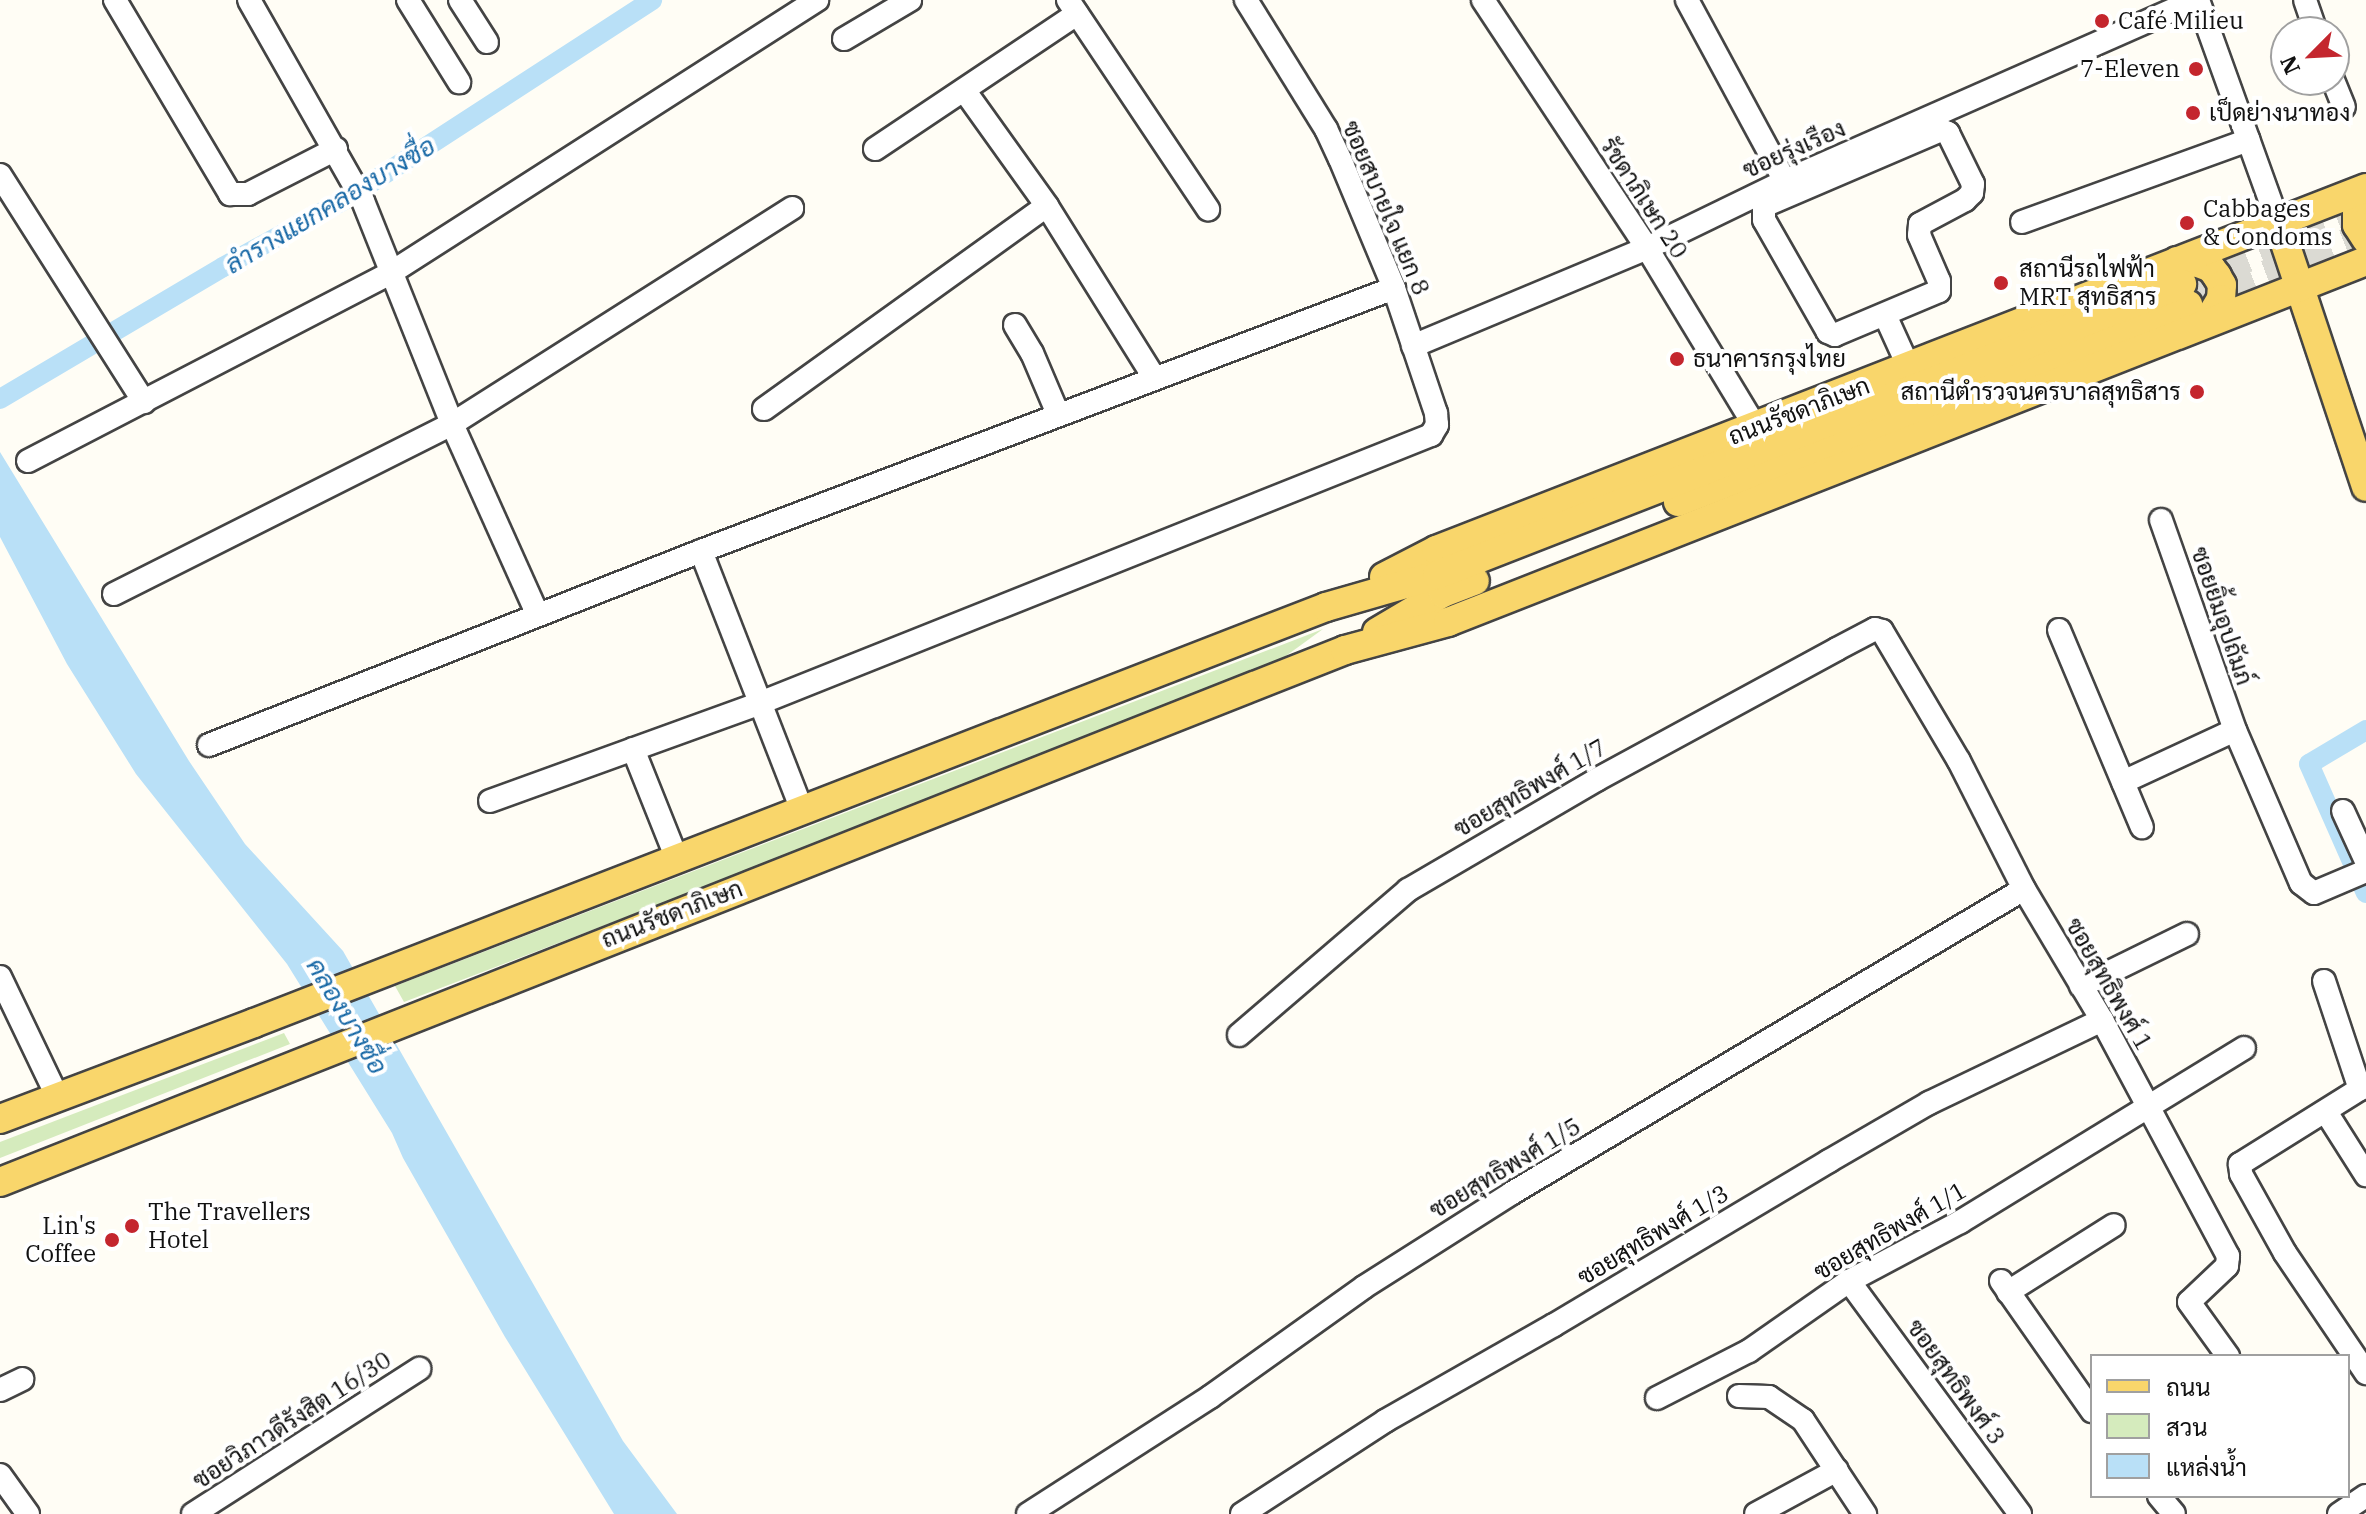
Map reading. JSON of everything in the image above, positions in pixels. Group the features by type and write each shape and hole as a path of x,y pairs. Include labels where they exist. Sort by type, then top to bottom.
{"main road":[{"name":"ถนนรัชดาภิเษก","path":"0,1182 1345,650 1448,622 2189,293 2278,222 2366,188"},
{"path":"2366,196 2357,213 2357,225 2366,239"},
{"path":"2278,222 2366,487"},
{"name":"ถนนรัชดาภิเษก","path":"1326,607 1436,550 1909,368 2189,293 2301,288 2366,261"},
{"name":"ถนนรัชดาภิเษก","path":"0,1119 1326,607 1437,575 2189,293"}],"street":[{"path":"115,0 230,194 248,194 336,149"},
{"path":"249,0 359,193 452,424 538,615"},
{"path":"408,0 459,82"},
{"path":"460,0 487,42"},
{"path":"28,461 392,272 817,0"},
{"path":"844,39 910,0"},
{"name":"ซอยสบายใจ แยก 8","path":"760,703 1431,435 1437,425 1394,288 1326,129 1246,0"},
{"name":"รัชดาภิเษก 20","path":"1483,0 1647,248 1756,428"},
{"path":"1687,0 1785,181"},
{"path":"2197,0 2278,222"},
{"name":"ซอยรุ่งเรือง","path":"1413,346 1647,248 1785,181 2197,0"},
{"path":"875,149 964,90 1073,7 1208,209"},
{"path":"964,90 1047,206 1154,377"},
{"path":"2340,96 2344,107"},
{"path":"1941,130 1948,133 1973,184 1972,193 1920,224 1919,235 1939,281 1939,291 1885,315 1835,335 1828,332 1764,220 1764,206 1941,130"},
{"path":"2022,222 2249,140"},
{"path":"0,175 144,402"},
{"path":"764,409 1047,206"},
{"path":"114,594 452,424 792,208"},
{"path":"209,745 701,551 1394,288"},
{"path":"1885,315 1909,368"},
{"path":"1015,325 1032,353 1058,414"},
{"name":"ซอยยิ้มอุปถัมภ์","path":"2161,520 2235,730 2301,883 2314,893 2366,871"},
{"path":"701,551 802,810"},
{"name":"ซอยสุทธิพงศ์ 1","path":"1875,629 1882,631 1959,761 2024,889 2102,1020 2228,1256 2227,1266 2189,1302 2227,1354"},
{"name":"ซอยสุทธิพงศ์ 1/7","path":"1239,1035 1408,890 1596,780 1875,629"},
{"path":"2059,630 2142,827"},
{"path":"490,801 760,703"},
{"path":"2123,782 2235,730"},
{"path":"633,749 677,859"},
{"path":"2343,811 2366,861"},
{"name":"ซอยสุทธิพงศ์ 1/5","path":"1028,1514 1210,1397 1364,1287 1512,1193 2024,889"},
{"path":"2081,986 2187,934"},
{"path":"0,977 57,1096"},
{"path":"2324,981 2360,1089 2244,1159 2240,1164 2241,1174 2285,1253 2366,1373"},
{"name":"ซอยสุทธิพงศ์ 1/3","path":"1242,1514 1385,1421 1554,1325 1841,1153 1929,1103 2102,1020"},
{"name":"ซอยสุทธิพงศ์ 1/1","path":"1657,1398 1749,1351 1849,1281 1960,1222 2244,1048"},
{"path":"2326,1112 2366,1175"},
{"path":"2090,1408 2005,1286 2114,1225"},
{"name":"ซอยสุทธิพงศ์ 3","path":"1849,1281 2020,1514"},
{"name":"ซอยวิภาวดีรังสิต 16/30","path":"193,1514 419,1369"},
{"path":"0,1390 23,1379"},
{"path":"1739,1396 1769,1397 1791,1409 1813,1432 1865,1514"},
{"path":"1756,1514 1837,1470"},
{"path":"0,1475 28,1514"},
{"path":"2342,1508 2366,1496"},
{"path":"2161,1498 2174,1514"}],"green space":[{"path":"1323,629 1261,674 404,1002 395,986"},
{"path":"284,1033 290,1044 0,1158 0,1142"}],"water":[{"name":"คลองบางซื่อ","path":"0,452 189,761 245,844 343,951 623,1441 677,1514 614,1514 505,1337 403,1158 392,1133 287,964 136,774 67,664 0,537"}],"waterway":[{"name":"ลำรางแยกคลองบางซื่อ","path":"0,399 223,267 346,199 652,0"},
{"path":"2366,730 2309,764 2366,893"}],"tunnel":[{"path":"2182,284 2366,212"},
{"path":"2188,305 2366,235"}],"place":[{"name":"Café Milieu","path":"2102,21"},
{"name":"7-Eleven","path":"2196,69"},
{"name":"เป็ดย่างนาทอง","path":"2193,113"},
{"name":"Cabbages & Condoms","path":"2187,223"},
{"name":"สถานีรถไฟฟ้า MRT สุทธิสาร","path":"2001,283"},
{"name":"ธนาคารกรุงไทย","path":"1677,359"},
{"name":"สถานีตำรวจนครบาลสุทธิสาร","path":"2197,392"},
{"name":"The Travellers Hotel","path":"132,1226"},
{"name":"Lin's Coffee","path":"112,1240"}]}
